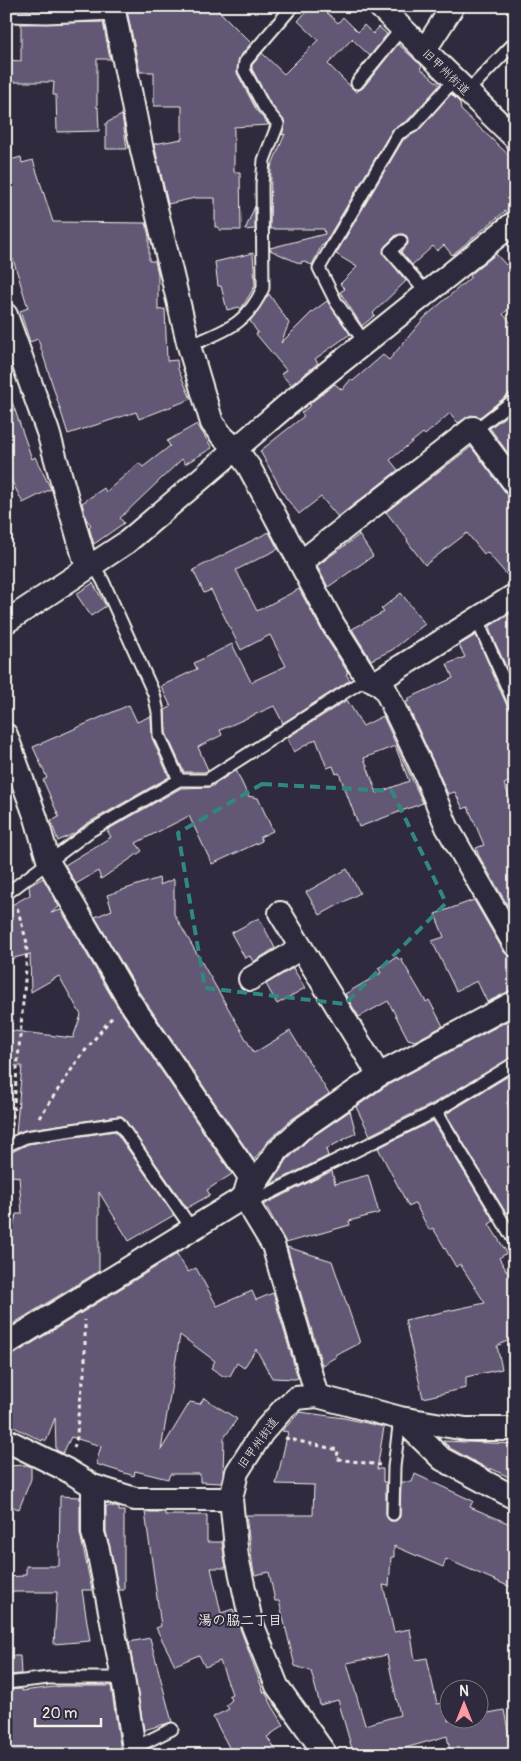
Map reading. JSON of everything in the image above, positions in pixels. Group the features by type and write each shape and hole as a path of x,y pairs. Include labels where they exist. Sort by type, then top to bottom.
{"street":[{"name":"旧甲州街道","path":"378,6 514,135"},
{"path":"424,51 453,6"},
{"path":"114,10 142,150 189,346 212,423 236,449 249,467 333,624 372,680 384,689 394,705 447,827 515,945"},
{"path":"6,622 127,542 286,406 515,222"},
{"path":"6,316 48,432 90,566"},
{"path":"301,562 473,428 515,484"},
{"path":"372,680 477,620 515,595"},
{"path":"6,735 36,818 49,863 128,999 250,1177 244,1197 273,1245 317,1396"},
{"path":"280,912 379,1075"},
{"path":"250,979 301,948"},
{"path":"6,1344 244,1197 256,1183 277,1151 301,1129 379,1075 515,1002"},
{"name":"旧甲州街道","path":"326,1755 277,1686 251,1621 237,1557 231,1499 237,1472 262,1434 285,1407 296,1398 317,1396 400,1418 466,1429 515,1429"},
{"path":"400,1418 442,1459 515,1498"},
{"path":"6,1440 67,1470 94,1486 135,1498 231,1499"},
{"path":"94,1486 94,1533 123,1678 134,1751"}],"lane":[{"path":"189,346 233,327 247,314 258,299 263,288 262,185 264,160 278,124 264,108 244,70 245,62 294,6"},
{"path":"6,16 46,17 114,10"},
{"path":"357,83 402,28"},
{"path":"365,343 336,302 319,268 398,134 414,126 515,42"},
{"path":"401,241 390,251 427,293"},
{"path":"475,430 515,400"},
{"path":"90,566 103,581 154,694 158,712 159,735 179,780"},
{"path":"477,620 515,705"},
{"path":"9,892 90,831 179,780 207,780 372,680"},
{"path":"244,1197 260,1198 436,1111 515,1063"},
{"path":"436,1111 515,1242"},
{"path":"10,1144 26,1137 119,1123 192,1229"},
{"path":"393,1514 394,1466 400,1418"},
{"path":"6,1683 49,1678 123,1678"},
{"path":"134,1751 172,1729"}],"path":[{"path":"9,892 27,943 10,1144"},
{"path":"26,1137 100,1030 128,999"},
{"path":"67,1470 77,1437 85,1367 84,1295"},
{"path":"262,1434 338,1450 337,1459 394,1466"}],"highlighted area":[{"path":"262,784 392,791 446,903 345,1004 205,988 178,833"}],"building":[{"path":"126,6 214,6 251,43 239,58 237,73 257,111 269,125 234,127 234,172 240,172 241,230 219,230 219,227 215,227 215,198 195,198 168,204 154,144 182,139 182,106 154,106 154,72 140,72"},
{"path":"311,6 320,6 338,23 343,17 358,32 364,25 373,34 379,27 387,34 370,56 352,39 328,64 356,92 363,88 398,44 422,66 420,68 440,85 408,120 392,130 322,245 312,265 302,261 301,264 270,250 270,248 325,234 324,229 270,229 271,167 285,134 282,135 285,123 270,103 252,69 252,65 262,53 284,74 318,40 298,21"},
{"path":"103,22 110,59 97,59 99,131 57,132 56,95 53,95 54,82 6,82 6,60 21,61 21,24"},
{"path":"451,94 460,103 461,110 515,161 515,203 452,255 444,245 437,251 433,246 412,265 401,252 408,244 407,236 403,234 396,235 385,246 383,253 406,281 373,313 375,315 362,326 340,292 345,289 340,284 357,267 336,254 403,140 418,131"},
{"path":"122,115 127,149 106,149 106,123"},
{"path":"21,157 22,163 33,160 53,222 146,223 149,237 149,261 155,261 158,274 158,310 165,309 167,361 177,360 178,369 191,399 139,419 136,412 68,434 38,339 30,342 20,311 28,308 13,259 6,258 6,161"},
{"path":"255,206 255,229 245,230"},
{"path":"253,253 255,286 241,309 239,307 227,310 221,286 218,286 215,262"},
{"path":"496,254 506,265 515,256 515,303 503,314 515,327 515,392 510,393 480,417 471,415 458,423 450,413 425,435 423,433 390,460 398,470 338,517 321,497 299,514 286,498 260,451 304,416 301,413 311,405 309,404 335,384 342,390 351,379 353,381 383,355 389,360 425,317 471,277 470,275"},
{"path":"269,294 289,323 281,343 312,312 327,301 350,334 315,359 318,363 291,385 281,374 286,370 256,334 258,333 250,321"},
{"path":"6,393 9,393 32,459 35,457 51,489 23,503 6,470"},
{"path":"515,409 515,453 510,456 490,428"},
{"path":"197,424 212,448 185,464 182,459 120,518 124,523 94,544 89,527 91,525 86,519 82,503 104,488 106,492 139,463 143,467 170,446 167,441"},
{"path":"471,447 515,505 515,582 487,552 484,554 467,533 425,565 386,512"},
{"path":"269,532 278,549 236,570 257,611 299,589 348,673 346,674 350,680 283,723 274,706 220,730 222,735 198,747 208,770 205,772 184,772 166,733 165,710 171,707 161,686 197,669 194,663 232,644 251,682 286,666 270,635 241,650 211,590 204,593 193,570"},
{"path":"359,535 373,556 328,587 317,566"},
{"path":"93,583 106,606 91,616 76,594"},
{"path":"401,593 425,624 392,650 371,660 352,629 384,612 381,609"},
{"path":"515,611 515,686 489,629 491,629 490,626"},
{"path":"476,635 508,708 515,712 515,779 504,784 515,810 515,918 479,856 476,848 484,845 468,807 463,809 455,792 448,794 406,702 409,701 407,699 453,678 447,664 465,657 459,645"},
{"path":"347,700 363,726 383,716 423,803 359,827 339,773 336,774 333,766 327,768 316,739 294,752 287,738","holes":["395,746 409,781 377,793 364,758"]},
{"path":"129,705 137,722 151,716 152,738 169,777 86,824 75,833 58,841 51,821 59,817 43,780 47,778 33,747"},
{"path":"236,770 248,796 258,798 273,831 260,837 262,841 212,864 189,816 136,843 142,851 101,879 98,871 76,884 65,865 111,837 107,830 181,788 211,787"},
{"path":"347,869 360,893 320,915 306,892"},
{"path":"43,878 59,907 51,913 61,910 117,1006 232,1174 207,1190 210,1195 187,1208 122,1116 25,1130 16,1133 22,1066 6,1066 6,1030 73,1038 81,1015 59,976 31,992 30,954 6,960 6,908 30,895 29,886"},
{"path":"159,878 160,885 174,879 174,914 254,1053 290,1031 329,1094 292,1119 268,1141 254,1160 139,992 95,917 112,910 107,895"},
{"path":"474,900 504,952 508,956 515,958 515,989 487,1002 477,981 456,991 432,941 444,937 435,914"},
{"path":"259,918 275,948 253,962 250,956 245,958 231,933"},
{"path":"397,957 399,960 401,959 426,1002 429,1000 443,1026 415,1041 408,1039 388,1001 359,1017 345,994 381,973 378,968"},
{"path":"293,968 305,988 277,1004 266,984"},
{"path":"515,1017 515,1056 432,1104 370,1135 356,1107 386,1086"},
{"path":"515,1072 515,1096 507,1102 515,1129 515,1208 506,1213 446,1114"},
{"path":"350,1111 356,1133 326,1149 328,1156 271,1184 287,1160 309,1139"},
{"path":"433,1121 494,1221 489,1224 507,1253 499,1258 515,1285 515,1337 497,1346 502,1369 466,1377 466,1388 423,1398 405,1320 485,1303 460,1264 456,1267 433,1228 429,1230 415,1203 409,1207 378,1148"},
{"path":"115,1131 174,1215 129,1241 99,1192 99,1271 6,1328 6,1260 16,1214 22,1214 19,1177 6,1175 6,1155 28,1144"},
{"path":"332,1171 335,1184 368,1175 379,1213 349,1221 350,1225 286,1243 265,1204"},
{"path":"287,1247 332,1261 360,1343 336,1354 336,1357 322,1365"},
{"path":"177,1254 188,1272 196,1268 217,1306 252,1291 256,1300 273,1293 298,1378 272,1378 256,1349 244,1368 237,1363 230,1376 223,1376 211,1368 215,1361 180,1335 161,1450 190,1402 200,1404 204,1398 237,1419 224,1438 221,1483 200,1482 200,1474 170,1474 168,1479 135,1471 134,1476 96,1464 101,1446 71,1437 63,1453 56,1450 55,1418 46,1441 43,1439 42,1441 6,1423 6,1357 13,1355"},
{"path":"300,1412 344,1418 384,1427 377,1469 383,1469 383,1482 386,1482 386,1514 390,1521 396,1521 400,1517 401,1482 412,1482 415,1474 473,1501 470,1507 515,1526 515,1589 446,1559 443,1567 394,1546 394,1557 391,1557 389,1586 383,1585 394,1632 410,1629 415,1660 427,1658 438,1704 438,1728 488,1728 488,1713 504,1710 513,1755 451,1755 447,1736 381,1755 358,1755 356,1748 352,1749 338,1700 320,1705 311,1671 295,1666 279,1601 275,1601 269,1572 255,1575 246,1515 313,1515 314,1485 276,1484 288,1432 282,1431","holes":["387,1655 400,1715 365,1725 347,1663"]},
{"path":"443,1441 515,1444 515,1480 490,1468 490,1470 450,1448"},
{"path":"27,1465 31,1467 31,1479 19,1509 6,1505 6,1466"},
{"path":"60,1496 80,1497 80,1533 92,1590 82,1590 90,1641 54,1644 57,1592 6,1592 6,1577 23,1576 23,1574 26,1574 26,1566 59,1566"},
{"path":"106,1506 112,1506 119,1508 119,1511 124,1511 124,1590 119,1590 106,1531"},
{"path":"145,1512 165,1512 165,1515 207,1515 207,1542 222,1542 226,1568 211,1568 221,1613 233,1609 264,1693 284,1725 267,1737 279,1755 233,1755 213,1717 229,1709 226,1705 232,1700 228,1696 232,1694 220,1661 205,1667 199,1655 175,1665 156,1628 161,1626"},
{"path":"150,1638 172,1722 144,1730 129,1642"},
{"path":"6,1656 20,1656 21,1674 6,1675"},
{"path":"62,1686 111,1686 121,1751 111,1751 111,1755 6,1755 6,1690 22,1689 22,1691"}],"district":[{"name":"湯の脇二丁目","path":"240,1620"}]}
